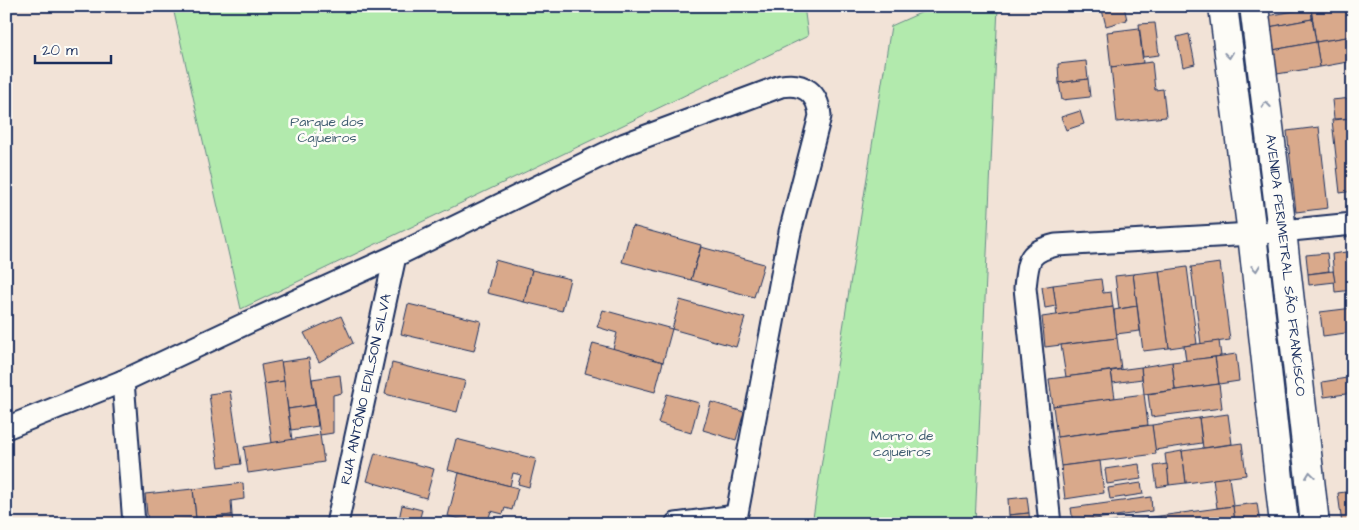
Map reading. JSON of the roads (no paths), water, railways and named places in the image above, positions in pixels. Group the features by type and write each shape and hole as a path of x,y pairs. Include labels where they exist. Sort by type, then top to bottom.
{"main road":[{"path":"1223,6 1252,234 1284,524"},
{"name":"AVENIDA PERIMETRAL SÃO FRANCISCO","path":"1254,6 1315,524"},
{"path":"1273,422 1303,421"}],"street":[{"path":"6,428 124,381 257,318 395,256 625,144 781,86 799,86 806,89 812,95 819,107 820,116 790,232 735,520 676,524"},
{"path":"1050,524 1025,288 1028,263 1032,255 1042,248 1056,245 1252,234 1353,224"},
{"name":"RUA ANTÔNIO EDILSON SILVA","path":"337,524 395,256"},
{"path":"124,381 134,524"}],"park label":[{"name":"Parque dos Cajueiros","path":"327,130"},
{"name":"Morro de cajueiros","path":"902,444"}]}
